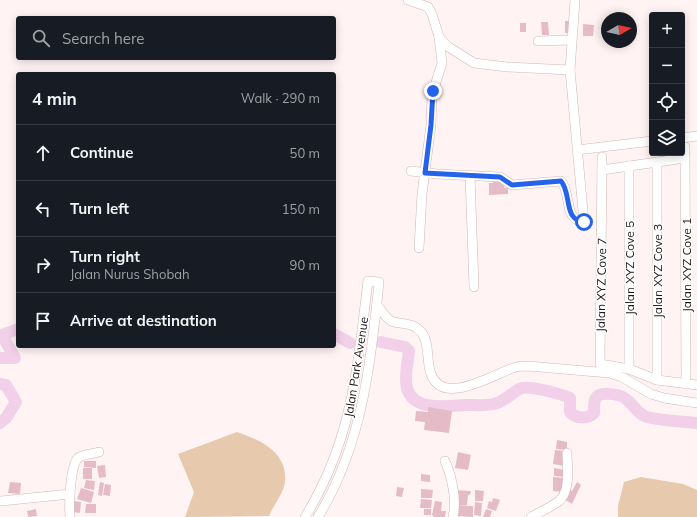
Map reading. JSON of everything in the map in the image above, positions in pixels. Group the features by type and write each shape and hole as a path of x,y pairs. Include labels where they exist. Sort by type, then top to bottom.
{"street":[{"path":"408,0 428,7 432,14 439,37 442,63 433,91 419,248"},
{"path":"411,171 502,177 512,185 561,181 572,217 577,221 584,222 570,70 575,0"},
{"path":"439,37 447,46 474,63 507,67 570,70"},
{"path":"538,41 571,40"},
{"path":"685,142 697,136"},
{"path":"577,150 649,141"},
{"name":"Jalan XYZ Cove 7","path":"602,157 600,364 629,369"},
{"path":"602,170 685,158"},
{"name":"Jalan XYZ Cove 1","path":"685,158 686,384"},
{"name":"Jalan XYZ Cove 3","path":"657,162 657,380"},
{"name":"Jalan XYZ Cove 5","path":"629,166 629,369"},
{"path":"470,176 474,287"},
{"name":"Jalan Park Avenue","path":"305,517 326,480 338,451 353,396 368,280 379,282 365,390 358,421 348,455 318,517"},
{"path":"377,305 390,320 414,326 421,332 425,340 431,375 436,382 443,386 470,386 515,367 528,366 609,373 622,377 651,394 664,398 697,403"},
{"path":"373,331 390,320"},
{"path":"629,369 657,380 697,385"},
{"path":"70,517 70,494 73,470 78,458 99,452"},
{"path":"532,517 556,503 564,495 566,489 567,453"},
{"path":"445,461 451,480 455,511 453,517"},
{"path":"326,480 335,484"},
{"path":"1,501 70,494"}],"shaded area":[{"path":"237,432 264,444 271,449 282,463 285,472 285,482 281,495 269,516 185,517 194,492 178,454"},
{"path":"641,477 683,484 697,490 697,517 618,517 618,506 624,482"}],"building":[{"path":"565,21 570,21 571,33 565,33"},
{"path":"541,22 548,22 549,35 542,35"},
{"path":"520,23 526,23 526,32 520,32"},
{"path":"583,24 594,25 593,36 583,36"},
{"path":"492,180 504,180 504,188 508,188 508,194 489,195 489,183 493,183"},
{"path":"428,407 452,411 449,433 424,430 425,422 415,421 416,411 428,412"},
{"path":"557,440 567,442 567,450 556,449"},
{"path":"555,450 566,451 564,466 553,464"},
{"path":"458,452 471,455 468,470 455,468"},
{"path":"84,461 96,461 96,468 84,467"},
{"path":"105,465 106,477 99,478 97,466"},
{"path":"83,468 92,468 92,479 83,479"},
{"path":"554,468 565,470 565,477 554,476"},
{"path":"421,474 430,475 430,482 421,481"},
{"path":"553,477 565,478 564,492 553,491"},
{"path":"86,480 95,481 94,490 84,488"},
{"path":"10,482 21,483 20,494 8,493"},
{"path":"100,482 104,483 102,496 98,495"},
{"path":"577,482 581,485 572,504 564,499 570,490 572,491"},
{"path":"105,484 111,485 110,496 103,495"},
{"path":"397,487 404,488 402,497 396,496"},
{"path":"81,488 94,492 91,503 77,499"},
{"path":"421,489 433,490 432,498 421,498"},
{"path":"454,490 471,491 470,495 468,495 467,505 457,505"},
{"path":"475,490 484,491 483,501 475,501"},
{"path":"493,498 500,500 496,511 487,508 489,501 492,502"},
{"path":"421,499 432,500 431,508 420,508"},
{"path":"74,501 81,502 80,513 73,512"},
{"path":"435,501 442,502 441,511 446,511 445,517 434,517 432,515"},
{"path":"475,502 482,503 481,516 474,515"},
{"path":"86,504 96,504 96,513 85,513"},
{"path":"456,505 473,506 473,517 456,516"},
{"path":"36,509 37,516 28,517 27,511"},
{"path":"424,509 431,509 431,515 424,515"},
{"path":"486,509 492,511 490,517 483,517"}],"waterway":[{"path":"0,358 15,358 2,335 16,330"},
{"path":"336,335 350,343"},
{"path":"381,342 405,347 409,351 406,374 407,388 411,396 416,401 424,404 432,406 491,405 502,401 519,389 532,388 560,394 570,398 570,412 579,417 589,416 594,413 595,401 600,395 614,394 629,401 638,412 644,416 665,420 697,423"},
{"path":"0,384 6,385 16,402 6,418 0,423"}],"route":[{"path":"433,91 431,125 425,173 502,177 512,185 561,181 564,184 572,217 574,220 584,222"}]}
